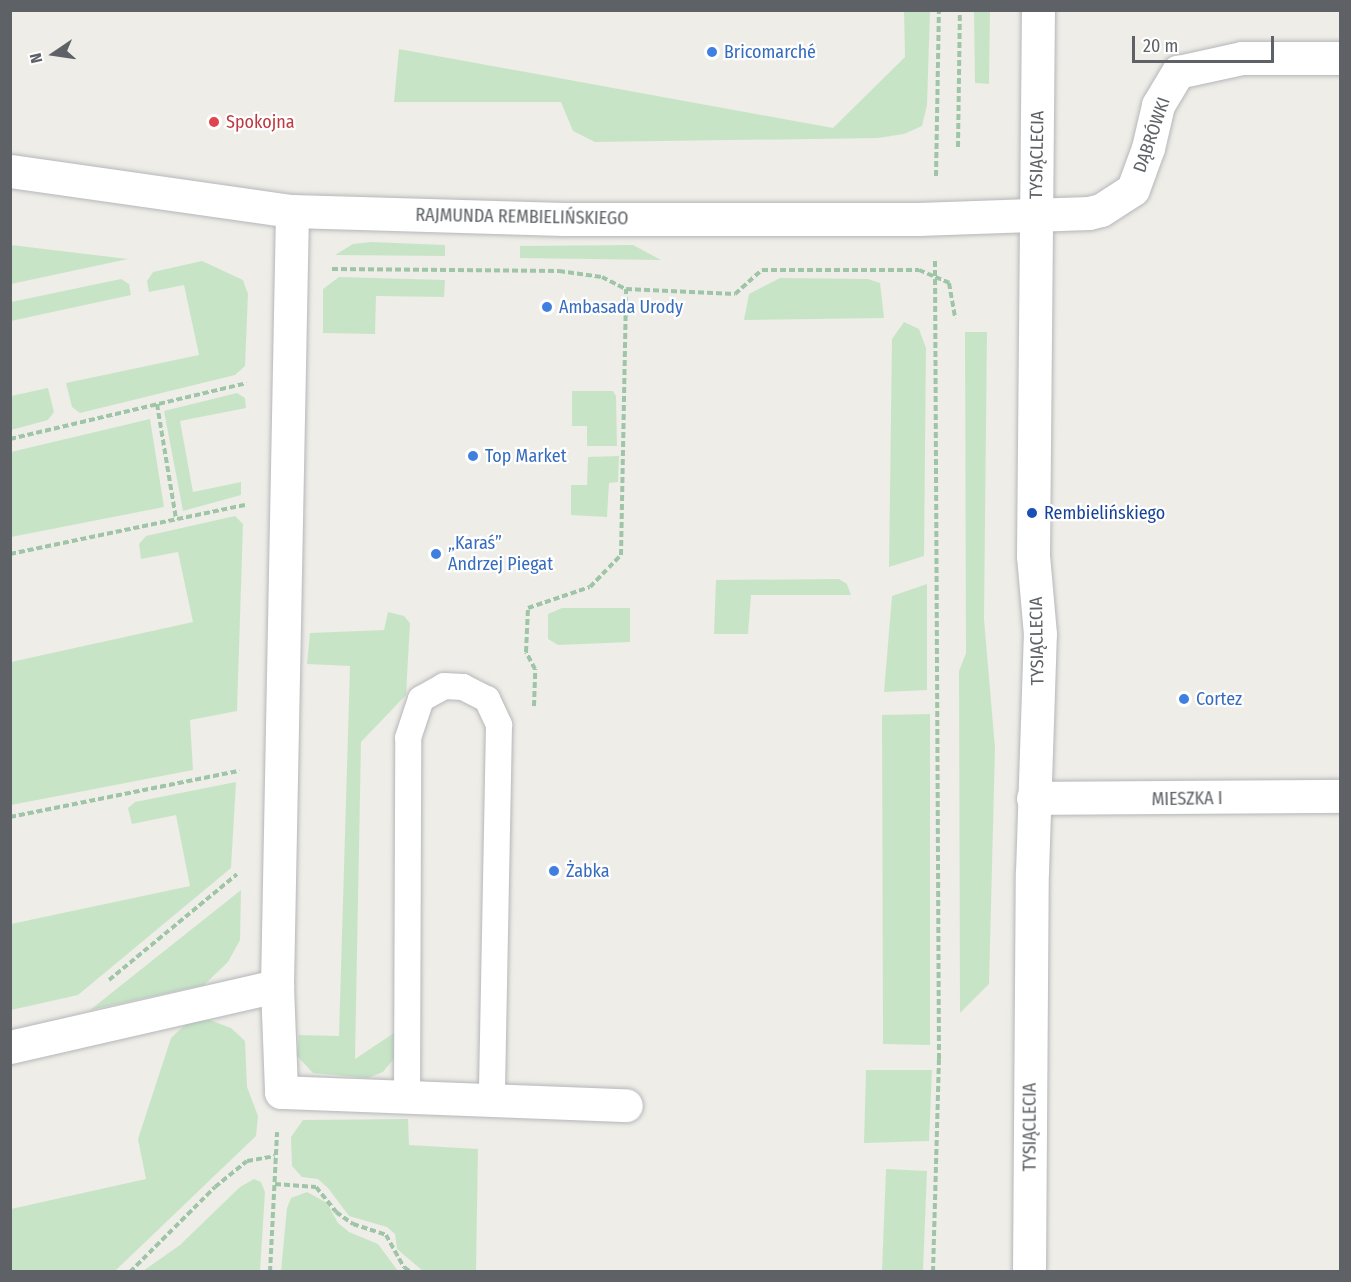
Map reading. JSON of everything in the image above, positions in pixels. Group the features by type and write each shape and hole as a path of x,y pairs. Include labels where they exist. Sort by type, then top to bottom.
{"street":[{"name":"TYSIĄCLECIA","path":"1029,1272 1033,798 1040,634 1033,556 1038,10"},
{"name":"DĄBRÓWKI","path":"1036,215 1101,210 1133,189 1149,148 1158,105 1178,72 1242,58 1341,58"},
{"name":"RAJMUNDA REMBIELIŃSKIEGO","path":"10,171 292,211 563,219 936,218 1036,215"},
{"path":"292,211 277,986 281,1092 407,1099 626,1106"},
{"name":"MIESZKA I","path":"1033,798 1341,796"},
{"path":"10,1047 277,986"}],"lane":[{"path":"407,1099 408,738 421,699 444,686 463,687 487,699 499,725 492,1102"}],"path":[{"path":"933,1272 939,1059 935,274 939,10"},
{"path":"958,147 960,10"},
{"path":"291,270 559,271 602,277 626,289 735,294 762,270 919,270 935,274 949,283 955,318"},
{"path":"534,715 535,669 526,652 528,609 590,587 621,555 626,289"},
{"path":"10,439 252,381 251,392"},
{"path":"157,404 176,519"},
{"path":"10,554 250,504 250,515"},
{"path":"10,817 244,770 244,781"},
{"path":"108,981 242,870"},
{"path":"270,1272 275,1156 281,1092"},
{"path":"130,1272 223,1180 247,1161 275,1156"},
{"path":"275,1184 316,1186 328,1197 336,1212 353,1224 386,1234 404,1267 411,1272"}],"green space":[{"path":"904,11 930,11 927,105 922,126 904,134 878,138 595,142 573,131 561,102 394,102 399,49 833,128 905,57"},
{"path":"974,11 990,11 989,84 975,83"},
{"path":"371,242 445,245 445,256 335,255 353,244"},
{"path":"11,245 128,259 11,284"},
{"path":"633,245 661,260 520,258 520,246"},
{"path":"202,261 243,280 248,294 245,366 235,375 80,413 72,407 66,383 199,355 184,285 149,292 147,281 153,272"},
{"path":"339,277 445,280 444,297 376,296 375,334 323,333 323,289"},
{"path":"780,278 868,279 880,283 884,318 744,320 749,294"},
{"path":"121,279 129,284 131,295 11,321 11,302"},
{"path":"904,322 919,329 926,348 924,556 889,567 892,339"},
{"path":"965,332 987,332 984,619 995,748 989,984 960,1013 959,671 966,653"},
{"path":"48,388 54,412 48,420 11,430 11,396"},
{"path":"572,391 613,391 616,396 617,446 587,446 587,426 572,426"},
{"path":"237,393 245,398 246,408 180,421 193,492 241,482 241,495 183,511 164,411"},
{"path":"150,419 164,507 11,537 11,452"},
{"path":"619,456 618,482 609,483 607,517 571,515 571,485 587,485 588,457"},
{"path":"235,516 243,524 237,711 190,720 193,770 11,805 11,662 193,622 178,552 141,559 139,544 146,536"},
{"path":"839,579 847,584 851,595 751,595 748,634 714,634 716,580"},
{"path":"927,584 927,690 884,692 892,596"},
{"path":"562,608 630,608 630,642 558,645 548,639 548,614"},
{"path":"388,612 404,616 410,623 406,695 361,742 355,1059 397,1031 395,1057 383,1072 368,1078 313,1073 297,1056 299,1035 339,1036 350,666 307,664 310,633 384,630"},
{"path":"930,714 930,1045 883,1044 882,715"},
{"path":"236,782 231,868 78,995 11,1010 11,924 190,886 176,815 132,824 128,808 135,802"},
{"path":"241,890 240,940 228,962 204,985 90,1010"},
{"path":"210,1020 231,1028 245,1041 247,1087 258,1116 256,1136 115,1271 11,1271 11,1209 146,1179 138,1139 171,1038 187,1023"},
{"path":"866,1070 932,1070 929,1141 864,1143"},
{"path":"408,1119 409,1145 478,1149 476,1271 423,1271 397,1249 395,1234 387,1227 349,1216 328,1188 318,1179 302,1177 292,1166 291,1137 303,1120"},
{"path":"886,1169 927,1171 923,1271 882,1271"},
{"path":"254,1179 261,1182 265,1192 260,1271 143,1271 180,1245 240,1187"},
{"path":"307,1192 327,1203 338,1223 349,1232 378,1244 398,1271 281,1271 287,1208 291,1198"}],"place":[{"name":"Bricomarché","path":"712,52"},
{"name":"Spokojna","path":"214,122"},
{"name":"Ambasada Urody","path":"547,307"},
{"name":"Top Market","path":"473,456"},
{"name":"Rembielińskiego","path":"1032,513"},
{"name":"„Karaś” Andrzej Piegat","path":"436,554"},
{"name":"Cortez","path":"1184,699"},
{"name":"Żabka","path":"554,871"}]}
